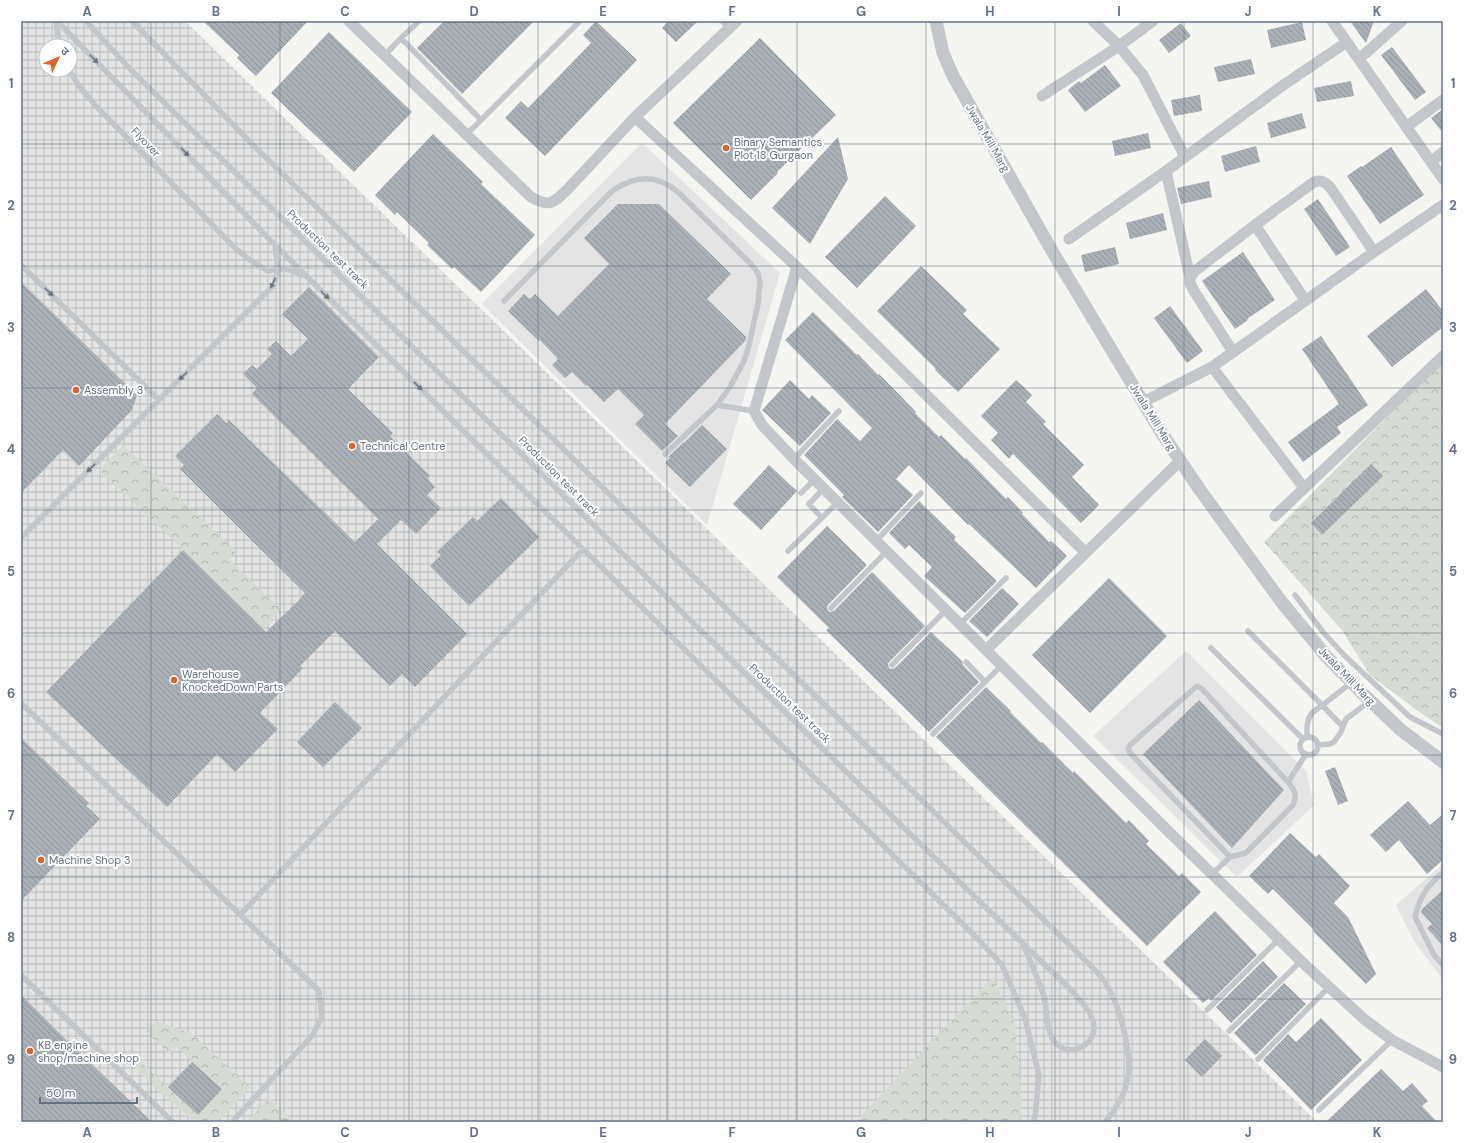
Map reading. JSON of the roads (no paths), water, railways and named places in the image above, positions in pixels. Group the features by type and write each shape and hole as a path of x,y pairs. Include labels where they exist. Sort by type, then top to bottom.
{"street":[{"path":"349,21 531,197 541,202 550,203 566,191 635,117 729,23"},
{"name":"Jwala Mill Marg","path":"936,21 943,53 953,76 1052,250 1180,461 1280,600 1326,656 1401,730 1443,762"},
{"path":"1093,21 1119,46 1143,75 1185,157"},
{"path":"1042,96 1119,46 1153,21"},
{"path":"1332,21 1406,127 1432,161 1443,179"},
{"path":"1359,59 1402,21"},
{"path":"1069,239 1166,172 1282,86 1348,42"},
{"path":"1406,127 1443,100"},
{"path":"635,117 797,267 1086,553"},
{"path":"1432,161 1443,152"},
{"path":"1166,172 1190,277 1190,283 1233,352"},
{"path":"1190,277 1195,271 1255,225 1314,182 1320,181 1325,182 1330,187 1374,252"},
{"path":"1143,402 1212,366 1374,252 1443,206"},
{"path":"1255,225 1305,300"},
{"path":"797,267 754,411 762,425 876,541 1301,961 1364,1019 1392,1040 1443,1067"},
{"path":"1275,516 1443,356"},
{"path":"1212,366 1304,488"},
{"path":"986,650 1180,461"}],"lane":[{"path":"57,21 58,38"},
{"path":"57,21 275,245 836,797 979,940 1002,965 1025,1018 1039,1075 1035,1117 1033,1122"},
{"name":"Production test track","path":"86,21 136,75 682,613 1022,942 1080,1000 1090,1014 1094,1026 1092,1036 1085,1045 1076,1050 1067,1050 1060,1047 1053,1040 1044,995 1022,942"},
{"path":"132,21 251,143 1092,967 1107,984 1117,1006 1125,1035 1128,1057 1128,1076 1123,1094 1116,1109 1105,1122"},
{"path":"385,55 418,21"},
{"path":"466,135 580,21"},
{"path":"402,38 481,120"},
{"name":"Flyover","path":"74,78 96,106 236,249 268,271 278,269 297,271 315,284"},
{"path":"504,301 612,191 621,185 644,178 661,181 670,185 678,192 751,264 758,273 760,282 758,304 748,349 733,382 717,405 665,454"},
{"path":"21,538 274,285 278,269 275,245"},
{"path":"21,265 159,400"},
{"path":"717,405 754,411"},
{"path":"794,458 839,411"},
{"path":"801,493 816,479"},
{"path":"822,518 809,503 824,488"},
{"path":"876,541 921,494"},
{"path":"788,551 838,502"},
{"path":"240,915 583,549"},
{"path":"831,608 887,551"},
{"path":"960,624 1006,578"},
{"path":"1295,595 1323,632 1345,656 1410,717 1443,734"},
{"path":"892,665 946,610"},
{"path":"1248,631 1343,727"},
{"path":"1210,648 1305,738 1312,738 1316,740 1317,746 1315,752 1306,754 1300,747 1301,742 1305,738 1308,719 1312,713 1351,682"},
{"path":"966,662 985,682"},
{"path":"932,734 1002,665"},
{"path":"1212,874 1230,857 1246,853 1293,805 1296,799 1295,792 1288,782 1202,689 1197,686 1130,745 1128,750 1230,857"},
{"path":"1317,746 1334,742 1349,716 1370,701"},
{"path":"21,703 319,991 322,1017 312,1036 232,1122"},
{"path":"1288,782 1306,754"},
{"path":"1443,873 1433,881 1419,900 1415,917 1434,955 1443,965"},
{"path":"1207,1010 1278,939"},
{"path":"1230,1031 1301,961"},
{"path":"21,975 172,1122"},
{"path":"1258,1060 1329,987"},
{"path":"1319,1110 1392,1040"}],"place":[{"name":"Binary Semantics Plot 18 Gurgaon","path":"726,148"},
{"name":"Assembly 3","path":"76,390"},
{"name":"Technical Centre","path":"352,446"},
{"name":"Warehouse KnockedDown Parts","path":"174,680"},
{"name":"Machine Shop 3","path":"41,860"},
{"name":"KB engine shop/machine shop","path":"30,1051"}]}
